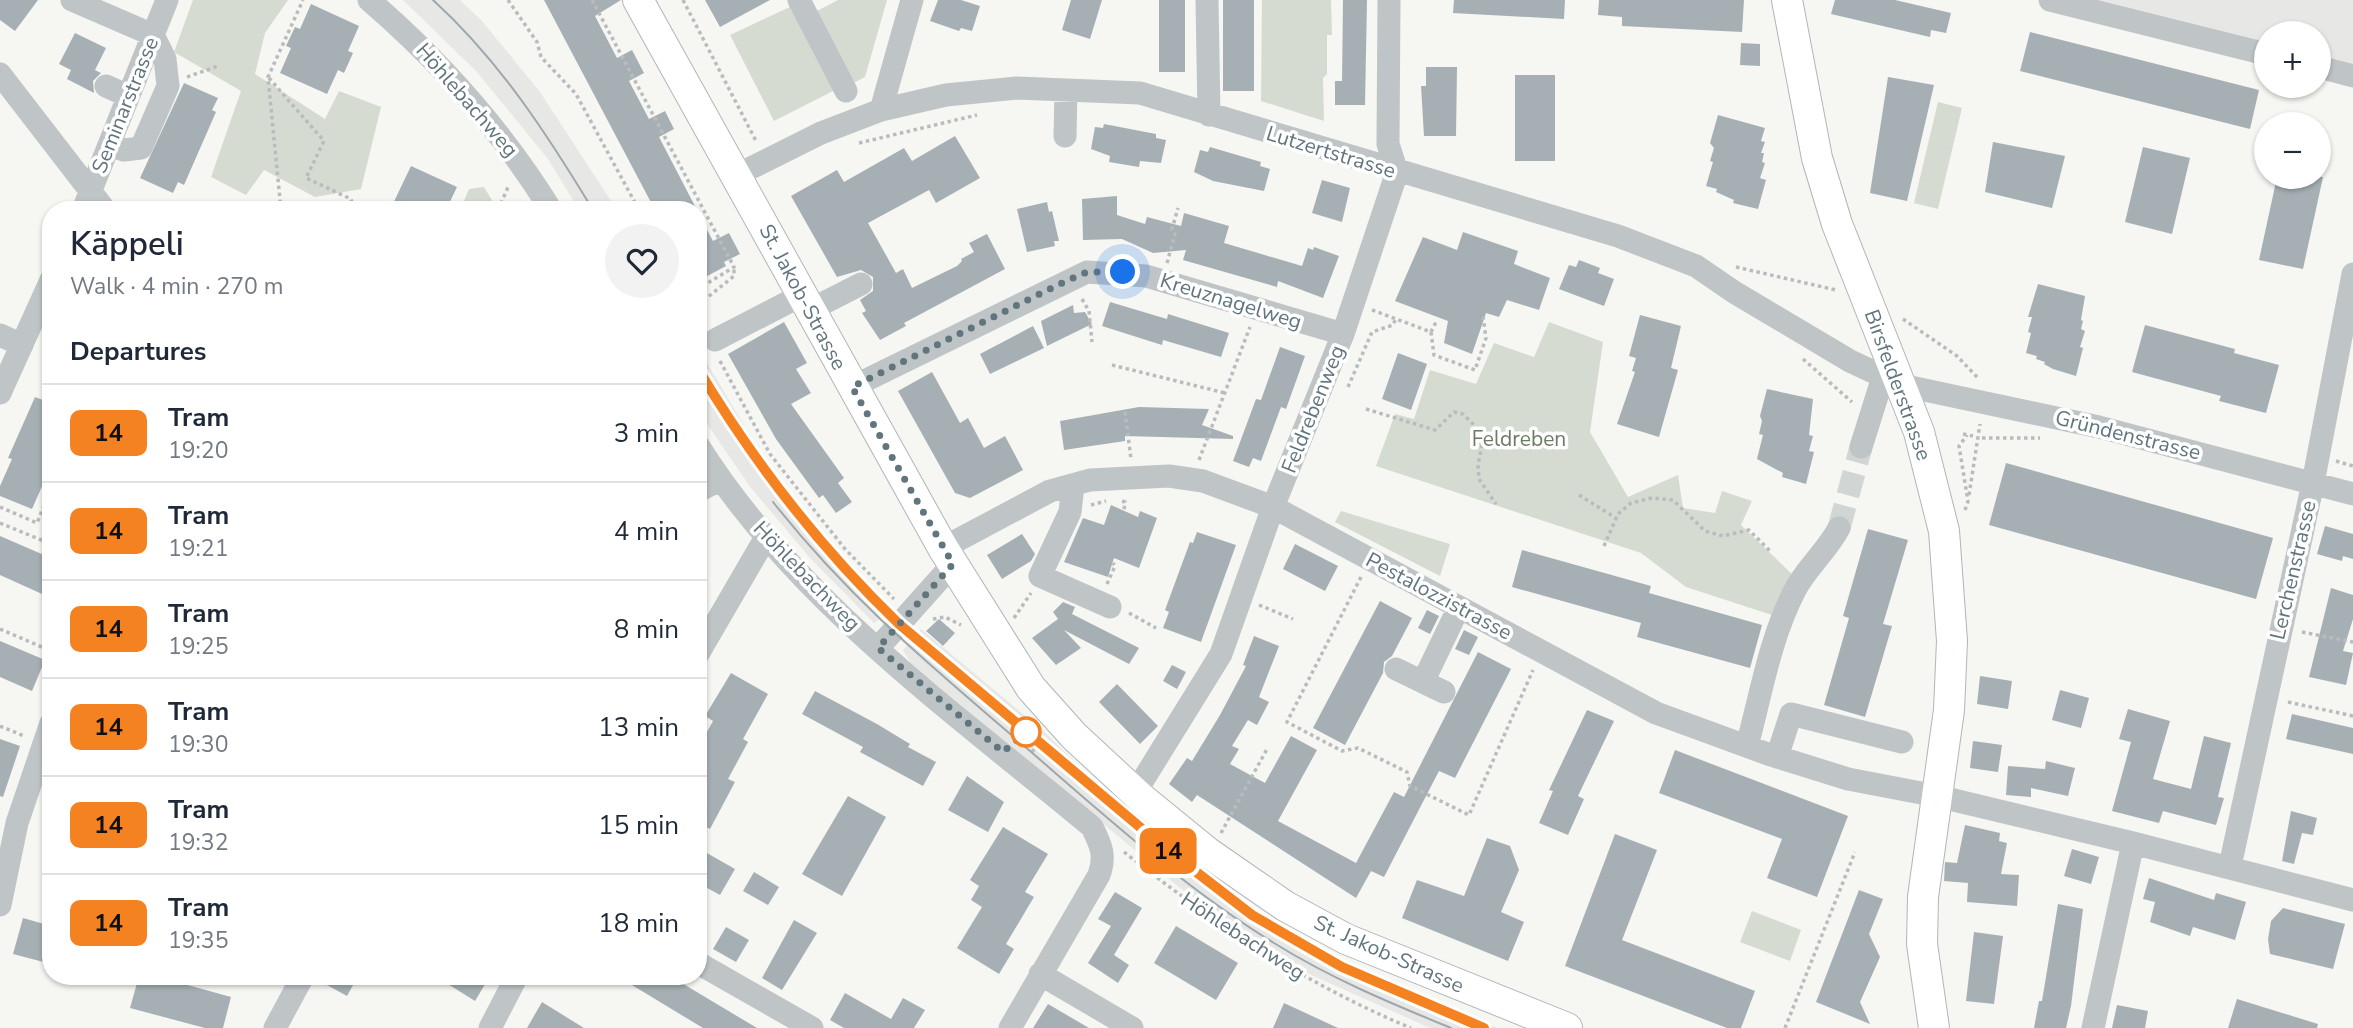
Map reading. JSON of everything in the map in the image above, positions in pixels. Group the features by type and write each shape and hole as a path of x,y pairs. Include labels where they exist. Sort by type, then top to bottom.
{"main road":[{"name":"Birsfelderstrasse","path":"1787,0 1816,158 1892,381 1919,432 1941,522 1950,587 1949,710 1923,897 1922,944 1934,1028"},
{"name":"St. Jakob-Strasse","path":"646,3 852,387 948,556 1031,688 1074,736 1135,793 1210,854 1285,906 1346,939 1567,1028"}],"street":[{"path":"72,0 153,35 165,59 168,86 141,148 124,150 109,145"},
{"name":"Seminarstrasse","path":"94,201 109,145 167,0"},
{"name":"Höhlebachweg","path":"369,0 415,39 456,81 524,167 545,201"},
{"path":"799,0 846,91"},
{"path":"881,110 912,0"},
{"path":"1208,0 1209,115"},
{"path":"1389,0 1388,144 1397,172"},
{"path":"2050,0 2254,51"},
{"path":"2331,71 2353,76"},
{"path":"0,74 91,201"},
{"path":"106,86 128,96"},
{"name":"Lutzertstrasse","path":"737,176 821,132 881,110 946,95 1017,88 1140,93 1397,172 1563,218 1696,266 1734,292 1892,381"},
{"path":"1065,136 1066,90"},
{"name":"Feldrebenweg","path":"1135,793 1221,654 1273,507 1343,334 1397,172"},
{"name":"Kreuznagelweg","path":"852,387 1087,272 1114,271 1162,280 1343,334"},
{"name":"Lerchenstrasse","path":"2230,866 2313,483 2353,274"},
{"path":"716,349 806,302 861,284"},
{"path":"1,386 13,350 42,297"},
{"path":"0,335 13,350"},
{"path":"1861,447 1892,381"},
{"name":"Gründenstrasse","path":"1892,381 2099,427 2353,494"},
{"name":"Höhlebachweg","path":"707,459 720,480 766,537 886,655 1092,827 1102,846 1104,860 1099,875 1040,974"},
{"name":"Pestalozzistrasse","path":"886,655 908,614 948,556 1050,491 1133,476 1192,479 1273,507 1656,713 1848,779 1937,796 2230,866 2353,900"},
{"path":"707,486 720,480"},
{"path":"1073,485 1070,512 1040,576 1110,607"},
{"path":"1761,751 1781,619 1797,586 1828,549 1839,528"},
{"path":"707,639 766,537"},
{"path":"1396,669 1433,687 1459,607"},
{"path":"1761,751 1776,689"},
{"path":"1761,751 1791,713 1902,742"},
{"path":"0,905 6,851 42,749"},
{"path":"2093,1028 2133,843"},
{"path":"707,968 812,1028"},
{"path":"1010,1028 1040,974 1132,1028"},
{"path":"275,1028 298,985"},
{"path":"490,1028 512,985"}],"path":[{"path":"280,201 268,77 303,0"},
{"path":"508,0 537,42 541,57 576,94 634,201"},
{"path":"592,0 699,201"},
{"path":"683,0 766,161"},
{"path":"181,73 187,77 218,66"},
{"path":"268,77 324,141 306,178 351,201"},
{"path":"1162,280 1175,234 1172,229 1178,208"},
{"path":"707,216 734,267 734,276 707,298"},
{"path":"1729,266 1836,290"},
{"path":"707,284 734,267"},
{"path":"1070,279 1089,311 1092,342"},
{"path":"1192,479 1256,308"},
{"path":"1437,320 1431,332 1434,355 1475,370 1486,338 1483,317"},
{"path":"1898,317 1957,356 1987,388 1999,406"},
{"path":"1348,387 1372,332 1377,328 1393,325 1396,318 1431,332"},
{"path":"716,349 771,454 845,549 908,614"},
{"path":"1112,365 1225,393"},
{"path":"1366,409 1435,430 1454,412 1463,414 1484,435 1478,466 1479,479 1496,504"},
{"path":"1125,412 1133,476"},
{"path":"1968,501 1980,424"},
{"path":"1964,468 1959,446 1965,434 1973,436"},
{"path":"1579,495 1616,518"},
{"path":"1604,546 1616,518 1631,503 1652,498 1673,500 1705,531 1723,536 1749,530 1770,551"},
{"path":"1124,511 1125,502"},
{"path":"0,507 37,523 42,510"},
{"path":"0,523 42,540"},
{"path":"1370,559 1287,722 1342,751 1358,748 1407,772 1410,786 1469,815 1541,651"},
{"path":"886,655 910,632 935,618 945,617 963,626 1001,606 1012,619 1017,617 1040,576"},
{"path":"1241,597 1293,619"},
{"path":"1110,607 1141,617 1145,624 1156,628"},
{"path":"2280,627 2353,642"},
{"path":"0,629 42,647"},
{"path":"2265,697 2353,716"},
{"path":"0,726 42,733"},
{"path":"1210,854 1267,749"},
{"name":"Höhlebachweg","path":"1123,852 1207,916 1271,958 1335,994 1411,1028"},
{"path":"1785,1028 1855,852"}],"shaded area":[{"path":"403,0 460,0 482,21 540,92 611,201 574,201 548,159 476,71"},
{"path":"2050,0 2353,0 2353,76 2331,70 2331,21 2254,21 2254,51"},
{"path":"707,363 748,432 789,493 836,551 893,608 874,623 811,559 751,488 707,423"},
{"path":"921,629 1041,729 1120,805 1200,871 1256,912 1380,980 1498,1028 1430,1028 1309,974 1243,932 1180,888 911,663 903,650"}],"green space":[{"path":"193,0 288,0 265,33 255,74 325,119 339,91 381,107 361,189 315,197 264,170 246,195 211,177 241,91 174,52"},
{"path":"838,0 887,0 865,77 850,85 815,12"},
{"path":"1262,0 1331,0 1332,35 1327,35 1327,74 1323,78 1324,121 1261,101"},
{"path":"794,5 837,89 774,121 730,35"},
{"path":"1938,102 1962,108 1938,209 1914,203"},
{"path":"484,187 493,201 464,201 469,189"},
{"name":"Feldreben","path":"1549,322 1603,342 1590,432 1628,497 1678,475 1683,508 1715,513 1722,491 1752,501 1741,525 1795,577 1778,617 1686,587 1641,553 1376,466 1395,414 1414,419 1430,370 1476,384 1494,343 1534,357"},
{"path":"1341,511 1450,544 1440,576 1335,522"},
{"path":"1752,911 1801,930 1790,961 1740,942"}],"building":[{"path":"0,0 38,0 15,31 0,20"},
{"path":"544,0 621,0 595,16 617,58 632,50 644,73 629,81 649,119 665,111 674,129 659,137 692,201 650,201"},
{"path":"705,0 770,0 720,27"},
{"path":"938,0 961,0 980,6 972,31 961,28 959,31 930,21"},
{"path":"1071,0 1102,0 1090,39 1062,30"},
{"path":"1159,0 1185,0 1185,72 1159,72"},
{"path":"1223,0 1254,0 1254,91 1223,91"},
{"path":"1343,0 1367,0 1365,105 1335,105 1335,81 1342,81"},
{"path":"1454,0 1565,0 1564,19 1453,13"},
{"path":"1599,0 1744,0 1742,32 1622,26 1622,17 1598,15"},
{"path":"1835,0 1895,0 1951,13 1946,33 1931,30 1930,37 1831,14"},
{"path":"311,4 359,26 348,51 353,53 344,73 338,70 327,94 280,73 291,48 286,46 295,27 300,29"},
{"path":"2030,32 2254,89 2254,98 2257,98 2250,129 2020,71"},
{"path":"75,33 106,48 95,70 101,73 93,81 94,93 67,79 71,70 59,64"},
{"path":"1741,43 1760,44 1760,66 1740,65"},
{"path":"1426,67 1457,67 1456,136 1424,136 1421,86 1426,86"},
{"path":"1515,75 1555,75 1555,161 1515,161"},
{"path":"1888,77 1934,85 1907,201 1870,193"},
{"path":"184,83 218,98 212,110 216,112 184,185 178,182 173,193 140,178"},
{"path":"1718,115 1765,128 1761,141 1765,142 1761,153 1764,153 1762,162 1765,163 1760,178 1766,180 1758,209 1733,203 1734,200 1716,192 1717,189 1706,186 1713,162 1710,161 1714,148 1710,143"},
{"path":"1104,124 1156,134 1156,138 1166,140 1161,163 1140,161 1139,167 1109,162 1110,156 1091,149 1095,127 1103,128"},
{"path":"955,136 980,178 936,203 929,190 868,223 896,273 903,269 912,288 957,266 961,259 974,252 969,243 987,234 1005,269 904,323 906,326 880,340 862,313 866,311 860,300 873,291 873,277 861,270 837,277 791,196 837,170 844,182 904,148 912,161"},
{"path":"1993,142 2065,156 2052,208 1985,192"},
{"path":"1210,147 1261,162 1260,166 1270,169 1264,191 1213,181 1194,172 1200,150 1208,152"},
{"path":"2143,147 2190,158 2172,234 2125,222"},
{"path":"411,166 457,187 450,201 394,201"},
{"path":"1322,180 1350,188 1342,222 1312,213"},
{"path":"2274,189 2320,189 2303,269 2259,260"},
{"path":"1117,196 1117,215 1145,224 1147,217 1181,226 1184,213 1229,226 1224,243 1302,266 1308,248 1313,250 1314,247 1339,256 1323,298 1278,281 1277,287 1183,260 1186,250 1153,253 1122,239 1083,240 1082,199"},
{"path":"1047,202 1049,212 1052,211 1059,241 1054,241 1055,246 1027,252 1017,209"},
{"path":"707,230 713,241 729,233 740,254 724,262 726,266 707,276"},
{"path":"1463,232 1518,251 1514,264 1550,278 1539,310 1507,300 1499,317 1486,313 1472,354 1444,343 1448,321 1395,301 1423,237 1457,250"},
{"path":"1579,260 1600,268 1598,273 1614,279 1604,306 1559,289 1569,265 1576,267"},
{"path":"2038,284 2085,296 2081,329 2085,331 2076,376 2053,369 2036,359 2037,356 2026,353 2032,317 2028,317"},
{"path":"1110,302 1167,319 1168,314 1229,333 1221,357 1163,340 1162,345 1102,326"},
{"path":"1073,305 1074,313 1085,312 1092,324 1047,346 1041,321"},
{"path":"1640,315 1681,326 1671,368 1678,370 1659,437 1617,424 1635,372 1632,371 1636,358 1629,356"},
{"path":"784,322 807,363 796,369 811,393 791,404 844,478 838,483 852,502 836,513 823,495 819,498 776,439 728,354"},
{"path":"2145,325 2235,349 2234,353 2279,365 2266,413 2219,401 2221,396 2132,372"},
{"path":"1033,326 1044,348 990,374 980,354"},
{"path":"1280,347 1305,356 1286,409 1281,407 1261,461 1253,458 1249,467 1233,461 1256,399 1261,400"},
{"path":"1398,353 1427,364 1411,410 1382,399"},
{"path":"932,372 960,423 968,418 984,448 1005,436 1023,470 970,498 955,493 898,391"},
{"path":"1767,389 1813,399 1809,435 1813,436 1809,451 1814,452 1806,484 1782,477 1783,473 1757,459 1763,435 1759,434 1762,421 1760,416"},
{"path":"35,397 42,400 42,486 32,509 0,496 0,486 12,459 8,458"},
{"path":"1139,407 1209,409 1202,425 1233,436 1233,439 1125,436 1125,441 1064,450 1060,421"},
{"path":"2006,463 2273,538 2256,599 1989,525"},
{"path":"1111,505 1138,517 1140,511 1157,518 1139,568 1114,558 1108,577 1064,562 1083,518 1104,525"},
{"path":"2325,526 2353,534 2353,559 2343,556 2342,561 2317,554"},
{"path":"1868,529 1908,540 1883,624 1892,626 1865,717 1824,705 1849,618 1843,616"},
{"path":"1197,532 1236,545 1201,642 1163,628 1169,612 1165,610 1190,542 1193,543"},
{"path":"1022,534 1035,554 1031,561 1002,579 987,555"},
{"path":"0,536 42,554 42,594 0,575"},
{"path":"1295,544 1338,566 1325,591 1283,569"},
{"path":"1522,550 1651,586 1649,593 1762,625 1750,668 1637,637 1641,623 1512,587"},
{"path":"2331,588 2353,595 2353,619 2343,651 2353,653 2346,685 2309,677"},
{"path":"1380,601 1412,618 1392,656 1384,662 1383,673 1345,745 1313,728"},
{"path":"1063,602 1075,607 1072,614 1139,648 1129,664 1064,630 1081,648 1056,665 1032,638 1058,619 1053,612"},
{"path":"1427,610 1439,616 1430,634 1418,628"},
{"path":"939,619 955,633 943,646 926,631"},
{"path":"1464,630 1478,637 1469,655 1455,649"},
{"path":"1254,636 1279,646 1259,697 1269,702 1257,725 1248,720 1232,746 1239,749 1230,764 1265,783 1291,736 1317,750 1278,821 1356,863 1394,792 1404,797 1478,652 1511,669 1455,778 1439,771 1384,877 1371,871 1356,898 1197,795 1192,802 1169,784 1187,758 1192,761 1220,715 1246,666 1243,665"},
{"path":"0,641 42,659 42,667 32,691 0,677"},
{"path":"1172,665 1186,672 1177,689 1163,681"},
{"path":"731,673 768,694 743,739 748,742 728,779 735,782 710,829 707,828 707,732 713,721 707,717 707,713"},
{"path":"1980,676 2012,681 2008,709 1977,704"},
{"path":"1117,684 1158,726 1140,744 1099,702"},
{"path":"2060,690 2089,698 2081,728 2052,720"},
{"path":"815,691 877,724 910,744 908,747 936,762 923,786 860,752 863,747 802,714"},
{"path":"2128,709 2170,721 2153,779 2191,789 2204,736 2231,743 2218,797 2224,798 2216,825 2163,811 2159,823 2112,811 2131,742 2119,739"},
{"path":"1587,710 1614,721 1578,796 1584,799 1568,835 1539,823 1553,791 1549,790"},
{"path":"2292,714 2353,728 2353,754 2286,739"},
{"path":"0,739 20,746 3,797 0,796"},
{"path":"1973,741 2002,745 1998,772 1970,768"},
{"path":"1675,750 1848,816 1817,897 1767,878 1782,839 1659,793"},
{"path":"2046,761 2075,768 2068,796 2031,788 2031,797 2006,795 2008,766 2045,769"},
{"path":"967,776 1004,802 988,832 948,810"},
{"path":"848,796 886,817 842,896 802,874"},
{"path":"2291,811 2317,818 2313,835 2302,833 2294,864 2282,861"},
{"path":"1965,825 2000,833 1999,841 2007,843 2001,874 2019,875 2017,906 1967,902 1968,883 1944,881 1945,862 1957,863"},
{"path":"1003,827 1048,854 1025,892 1034,897 1006,944 1014,949 999,974 957,948 982,907 971,900 979,886 970,880"},
{"path":"1615,834 1657,850 1622,940 1755,991 1741,1028 1727,1028 1565,966"},
{"path":"1487,838 1510,846 1519,870 1501,912 1524,922 1508,961 1402,918 1417,880 1464,896"},
{"path":"2072,849 2099,857 2091,884 2064,876"},
{"path":"707,853 735,869 720,895 707,888"},
{"path":"754,872 779,887 768,905 743,891"},
{"path":"2149,878 2214,900 2216,893 2246,902 2235,940 2193,927 2190,936 2150,922 2155,902 2143,899"},
{"path":"1859,890 1883,899 1869,934 1880,957 1860,1002 1870,1024 1816,1002"},
{"path":"1115,892 1142,908 1114,955 1129,965 1118,983 1088,963 1111,926 1098,919"},
{"path":"2058,904 2083,909 2071,1006 2066,1028 2034,1028 2039,1001 2042,1001"},
{"path":"2283,908 2345,924 2333,969 2270,954 2268,939 2271,921"},
{"path":"23,918 42,923 42,962 13,954"},
{"path":"794,920 817,933 782,990 762,978"},
{"path":"1176,926 1238,963 1216,1000 1154,963"},
{"path":"726,927 749,940 736,962 713,949"},
{"path":"1974,932 2003,936 1994,1004 1966,1001"},
{"path":"136,985 188,985 231,997 223,1028 205,1028 130,1008"},
{"path":"327,985 353,985 347,996"},
{"path":"449,985 485,985 475,1001"},
{"path":"632,985 685,985 757,1028 703,1028"},
{"path":"845,993 891,1019 903,998 925,1010 914,1028 844,1028 830,1020"},
{"path":"2237,999 2318,1024 2317,1028 2228,1028"},
{"path":"542,1002 584,1028 527,1028"},
{"path":"1284,1003 1338,1028 1273,1028"},
{"path":"1048,1004 1089,1028 1033,1028"},
{"path":"2117,1005 2148,1011 2145,1028 2112,1028"}],"tunnel":[{"path":"1839,528 1861,447"}],"tram line":[{"path":"433,0 501,73 587,201"},
{"name":"14","path":"707,383 779,494 866,593 1117,808 1197,874 1281,933 1380,985 1484,1028"},
{"path":"707,384 735,429 796,514 866,593 918,641 1142,832 1246,911 1307,948 1382,985 1484,1028"},
{"path":"773,502 830,568 888,627 1173,872 1240,921 1295,956 1361,989 1451,1028"}],"route":[{"path":"1026,732 1003,752 878,648 953,564 852,387 1087,272 1123,272"}]}
